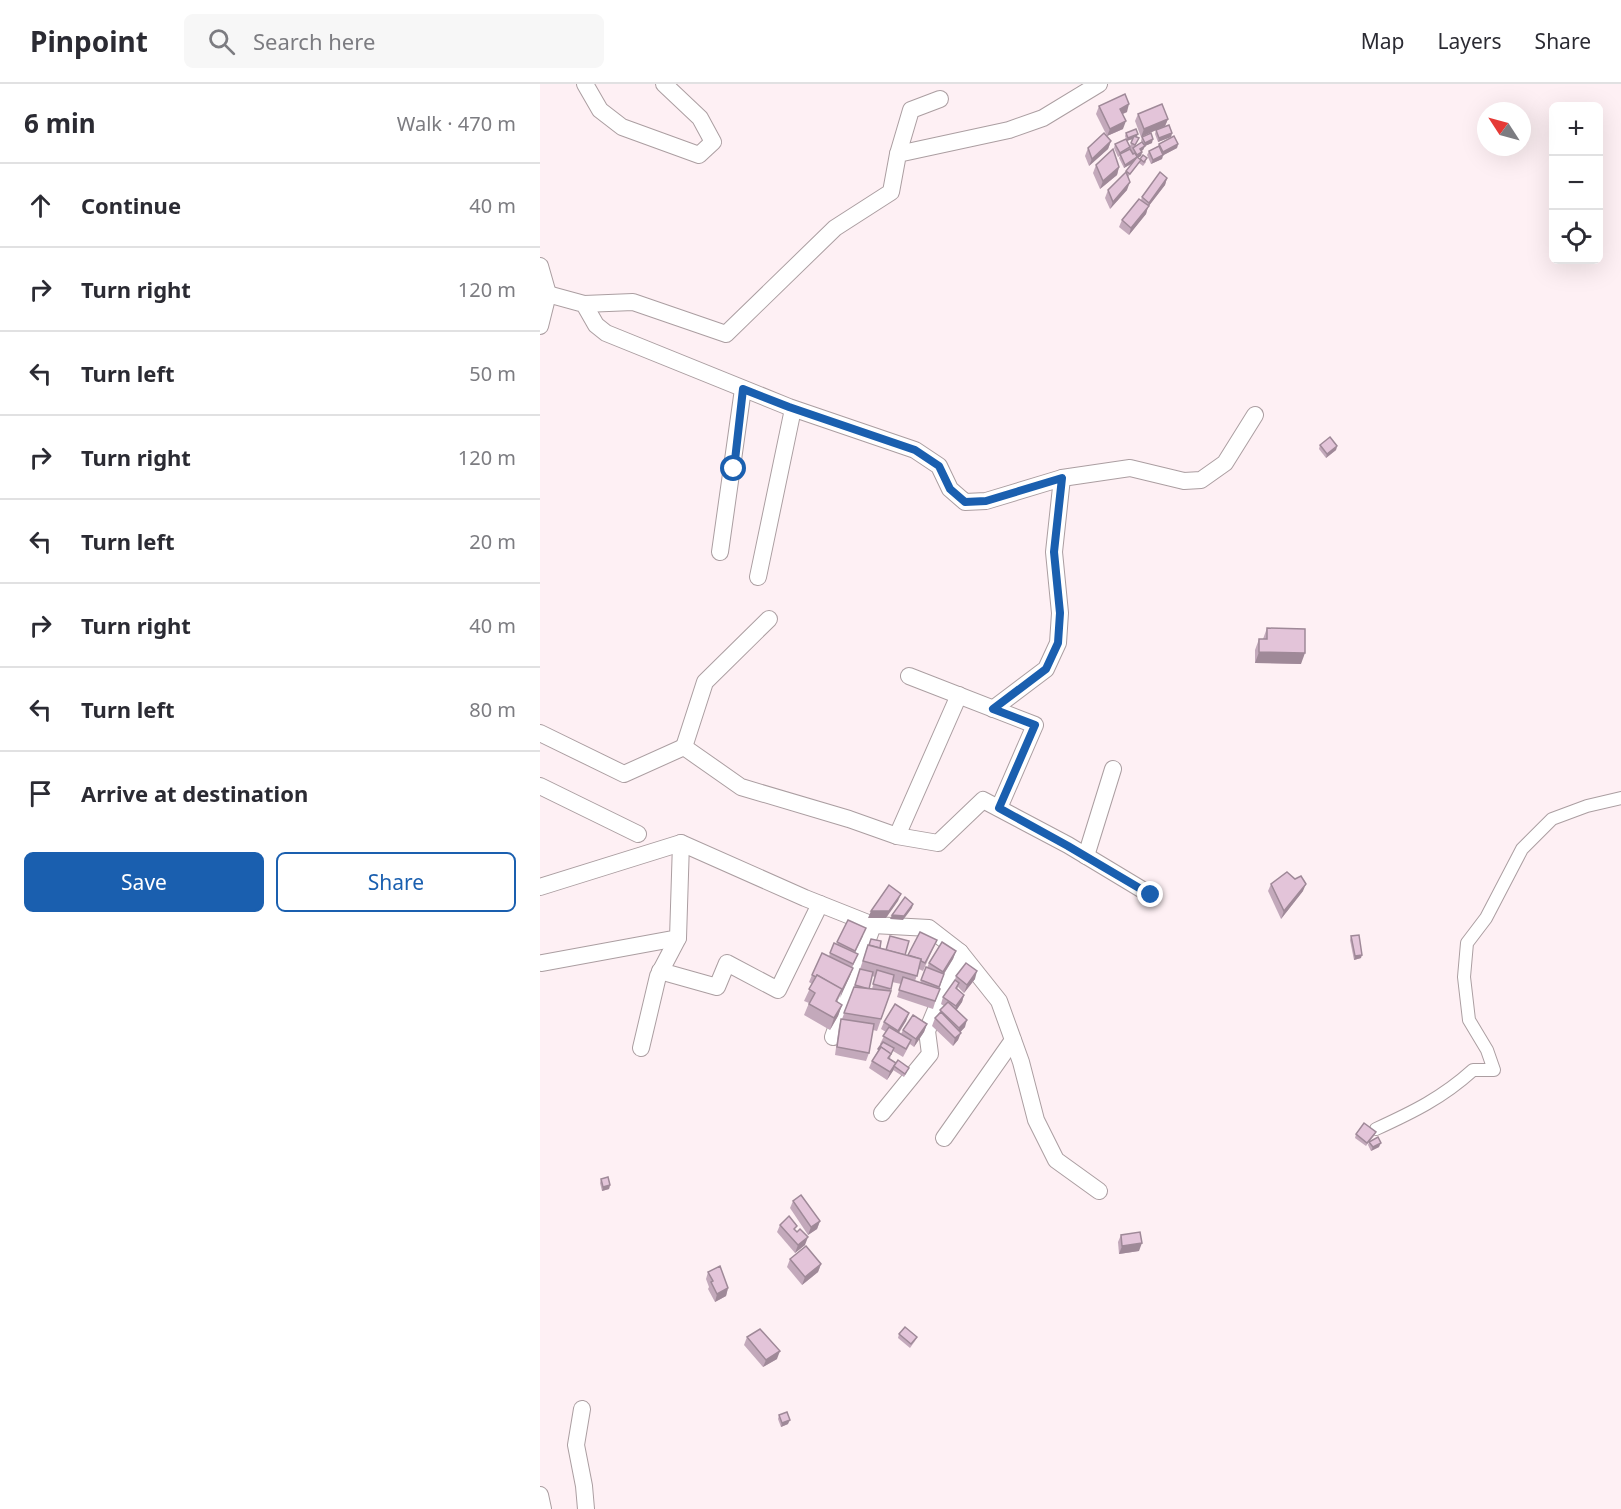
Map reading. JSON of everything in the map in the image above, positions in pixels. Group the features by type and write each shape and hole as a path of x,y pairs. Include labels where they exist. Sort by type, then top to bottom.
{"street":[{"path":"585,84 600,110 622,127 699,155 713,142 700,118 664,84"},
{"path":"898,154 1009,130 1043,118 1099,84"},
{"path":"544,293 584,304 633,302 726,334 835,228 891,192 898,154 912,110 940,99"},
{"path":"540,266 544,293 540,327"},
{"path":"584,304 596,325 606,333 793,408 915,450 939,466 950,489 965,502 986,501 1062,478 1130,468 1184,481 1201,480 1225,463 1255,414"},
{"path":"720,552 734,469 743,389"},
{"path":"758,577 793,408"},
{"path":"993,709 1046,669 1058,643 1060,613 1054,552 1062,478"},
{"path":"540,733 624,774 684,747 705,682 768,619"},
{"path":"909,676 1035,725 999,808"},
{"path":"897,837 959,695"},
{"path":"684,747 741,787 849,819 897,837 938,843 983,800 1086,856 1151,895"},
{"path":"1086,856 1113,769"},
{"path":"540,786 638,834"},
{"path":"1376,1129 1412,1113 1450,1090 1473,1070 1494,1070 1487,1050 1468,1020 1464,977 1467,943 1486,918 1522,849 1552,819 1587,806 1621,798"},
{"path":"540,887 681,843 873,926 929,928 960,952 999,1002 1021,1062 1035,1120 1056,1160 1099,1191"},
{"path":"640,1048 660,971 678,938 681,843"},
{"path":"660,971 717,987 727,963 778,990 820,904"},
{"path":"833,1037 873,926"},
{"path":"543,963 678,938"},
{"path":"882,1113 930,1054 927,1031 960,952"},
{"path":"944,1138 1012,1040"},
{"path":"582,1409 576,1445 586,1509"},
{"path":"540,1495 543,1509"}],"building":[{"path":"1125,94 1129,104 1120,109 1126,121 1110,129 1099,106"},
{"path":"1162,104 1168,119 1144,129 1138,114"},
{"path":"1169,125 1172,133 1159,138 1156,130"},
{"path":"1136,129 1138,134 1128,138 1126,133"},
{"path":"1104,133 1111,141 1092,159 1088,148"},
{"path":"1151,133 1153,139 1145,143 1142,137"},
{"path":"1134,136 1139,138 1135,145 1131,143"},
{"path":"1174,136 1178,144 1163,152 1159,144"},
{"path":"1126,139 1130,147 1120,153 1115,144"},
{"path":"1142,142 1145,146 1137,155 1133,148"},
{"path":"1159,146 1163,155 1153,160 1149,151"},
{"path":"1113,149 1119,167 1103,181 1096,165"},
{"path":"1130,149 1137,157 1125,165 1120,154"},
{"path":"1143,155 1147,158 1144,162 1140,159"},
{"path":"1137,157 1141,160 1130,174 1126,171"},
{"path":"1126,172 1130,182 1113,202 1108,190"},
{"path":"1160,172 1167,178 1149,203 1142,197"},
{"path":"1139,199 1149,206 1131,228 1122,220"},
{"path":"1330,437 1337,446 1327,454 1320,445"},
{"path":"1267,628 1305,629 1305,653 1259,652 1259,639 1267,639"},
{"path":"1287,872 1295,879 1301,876 1306,884 1284,911 1271,884"},
{"path":"889,885 901,894 889,911 871,911"},
{"path":"905,897 913,904 904,916 892,915"},
{"path":"848,920 866,928 855,951 837,942"},
{"path":"920,932 937,940 925,963 921,959 908,955"},
{"path":"1359,935 1362,955 1355,956 1351,936"},
{"path":"890,936 909,941 905,955 886,950"},
{"path":"871,939 881,941 880,948 869,945"},
{"path":"942,942 956,951 943,972 929,963"},
{"path":"834,943 858,954 853,964 830,953"},
{"path":"868,945 921,959 917,976 863,961"},
{"path":"822,953 853,968 842,990 817,975 816,977 812,975"},
{"path":"966,963 977,971 967,985 956,976"},
{"path":"926,967 944,974 939,987 921,980"},
{"path":"860,969 873,972 869,989 855,985"},
{"path":"877,970 894,975 891,989 873,984"},
{"path":"817,975 842,989 836,1001 842,1005 834,1018 809,1004 815,993 809,989"},
{"path":"903,977 940,989 935,1001 899,990"},
{"path":"955,980 959,983 956,988 964,995 956,1006 943,997"},
{"path":"854,987 891,991 881,1019 844,1013"},
{"path":"948,1002 967,1020 959,1028 940,1010"},
{"path":"895,1004 909,1013 898,1031 884,1022"},
{"path":"941,1012 961,1033 955,1038 935,1018"},
{"path":"913,1015 927,1024 916,1039 903,1030"},
{"path":"841,1019 874,1024 869,1053 837,1047"},
{"path":"889,1027 911,1040 906,1049 883,1036"},
{"path":"883,1042 894,1048 891,1054 881,1047 878,1049"},
{"path":"881,1047 891,1054 888,1058 896,1063 890,1072 872,1061"},
{"path":"898,1060 909,1068 905,1074 894,1066"},
{"path":"1364,1123 1376,1132 1367,1143 1356,1134"},
{"path":"1378,1137 1381,1143 1373,1147 1369,1142"},
{"path":"608,1177 610,1185 603,1187 601,1179"},
{"path":"801,1195 820,1221 811,1227 793,1201"},
{"path":"789,1216 797,1226 794,1229 797,1232 800,1229 808,1237 798,1245 780,1225"},
{"path":"1140,1232 1142,1243 1122,1246 1121,1235"},
{"path":"806,1246 821,1264 805,1277 790,1259"},
{"path":"720,1266 728,1288 717,1294 708,1272"},
{"path":"905,1327 917,1337 911,1344 899,1334"},
{"path":"760,1329 780,1351 766,1360 747,1337"},
{"path":"787,1412 790,1420 782,1423 779,1415"}],"route":[{"path":"734,469 743,389 915,450 939,466 950,489 965,502 986,501 1062,478 1054,552 1060,613 1058,643 1046,669 993,709 1035,725 999,808 1151,895"}]}
